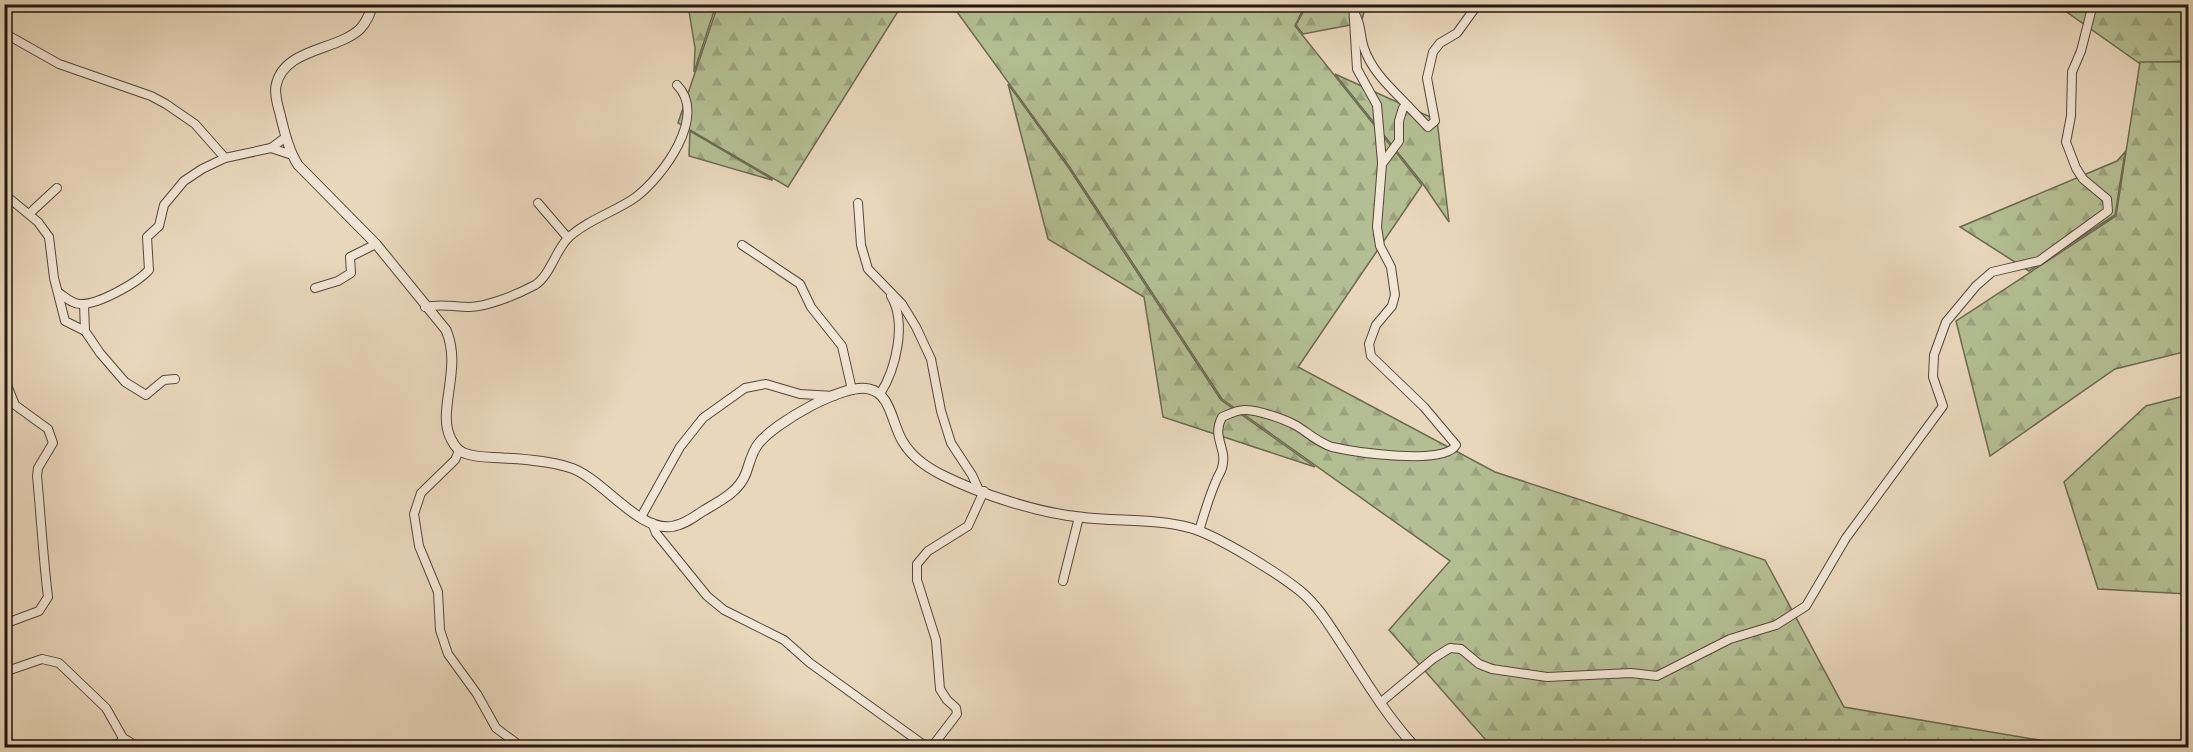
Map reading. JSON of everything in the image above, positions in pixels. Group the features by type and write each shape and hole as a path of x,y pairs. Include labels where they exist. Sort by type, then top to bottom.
{"street":[{"path":"373,4 360,29 338,42 302,56 280,75 276,96 292,155 311,180 376,244 446,330 452,347 453,372 446,421 450,438 459,451 472,455 523,459 574,468 592,478 618,501 641,517 666,527 678,525 730,494 741,482 753,451 761,440 795,414 835,396 867,388 879,394 886,403 903,442 915,457 940,474 1032,507 1080,518 1171,524 1199,531 1273,572 1309,599 1325,619 1380,703 1416,747"},
{"path":"1353,7 1362,26 1363,46 1375,70 1428,127 1432,125 1435,114 1427,78 1433,52 1440,43 1456,33 1478,4"},
{"path":"1380,703 1434,658 1450,648 1461,649 1479,664 1492,669 1547,678 1632,673 1657,676 1671,671 1722,642 1776,625 1806,606 1846,538 1943,406 1932,377 1934,355 1946,322 1976,286 1992,272 2040,261 2108,211 2108,199 2083,179 2066,142 2071,116 2072,72 2081,51 2093,4"},
{"path":"1199,531 1204,510 1223,467 1222,450 1217,438 1218,425 1222,417 1242,410 1294,424 1330,446 1353,450 1426,456 1443,455 1453,451 1456,446 1424,407 1371,356 1369,344 1371,334 1376,324 1392,306 1395,295 1391,267 1380,246 1377,226 1382,164 1377,105 1357,69 1353,7"},
{"path":"4,33 59,64 151,96 166,104 195,124 225,158"},
{"path":"425,307 440,303 470,307 484,305 537,284 568,238 597,218 638,195 656,176 688,123 686,93 677,85"},
{"path":"1382,164 1399,141 1400,112 1408,106"},
{"path":"58,293 76,304 84,304 121,290 145,274 149,266 147,237 159,226 164,205 184,182 225,158 271,148 286,137"},
{"path":"271,148 292,155"},
{"path":"30,213 57,188"},
{"path":"4,194 30,213 49,237 54,278 65,321 85,331 116,373 139,392 146,395 164,380 175,379"},
{"path":"538,203 568,238"},
{"path":"858,203 861,245 866,263 872,274 895,295 910,314 931,359 941,411 951,443 981,490"},
{"path":"315,288 338,281 351,273 350,257 376,244"},
{"path":"742,245 800,284 811,307 842,346 852,390"},
{"path":"879,394 891,375 898,338 897,310 886,288"},
{"path":"84,304 85,331"},
{"path":"4,378 15,405 48,429 53,443 38,468 37,476 45,565 44,581 48,597 39,611 4,624"},
{"path":"641,517 680,447 703,418 745,388 766,384 800,394 835,396"},
{"path":"459,451 454,460 421,493 414,514 419,546 438,592 440,630 448,654 477,694 496,728 523,747"},
{"path":"652,523 656,533 707,596 724,610 784,640 810,663 930,747 957,714 956,708 947,700 940,688 936,640 917,580 917,564 928,551 968,526 981,490"},
{"path":"1063,581 1080,518"},
{"path":"4,672 42,659 59,663 106,708 123,738 140,747"},
{"path":"116,747 123,738"}],"green space":[{"path":"2067,4 2188,5 2188,61 2139,63 2061,8"},
{"path":"688,5 716,5 694,72 695,48"},
{"path":"718,5 902,5 788,187 678,123"},
{"path":"952,5 1305,5 1295,26 1422,185 1298,367 1495,472 1765,560 1844,707 2080,747 1492,747 1389,630 1450,561 1222,399 1069,166"},
{"path":"1307,5 1366,5 1361,23 1303,34 1296,25"},
{"path":"2140,62 2188,62 2188,351 2115,369 1990,456 1956,321 2116,216"},
{"path":"1335,74 1437,120 1449,222 1423,184"},
{"path":"1008,84 1068,167 1221,400 1315,467 1163,417 1144,297 1048,239"},
{"path":"690,131 772,179 772,180 689,156"},
{"path":"2125,152 2115,215 2029,271 1960,227 2117,161"},
{"path":"2188,395 2188,594 2098,589 2064,482 2146,406"}]}
